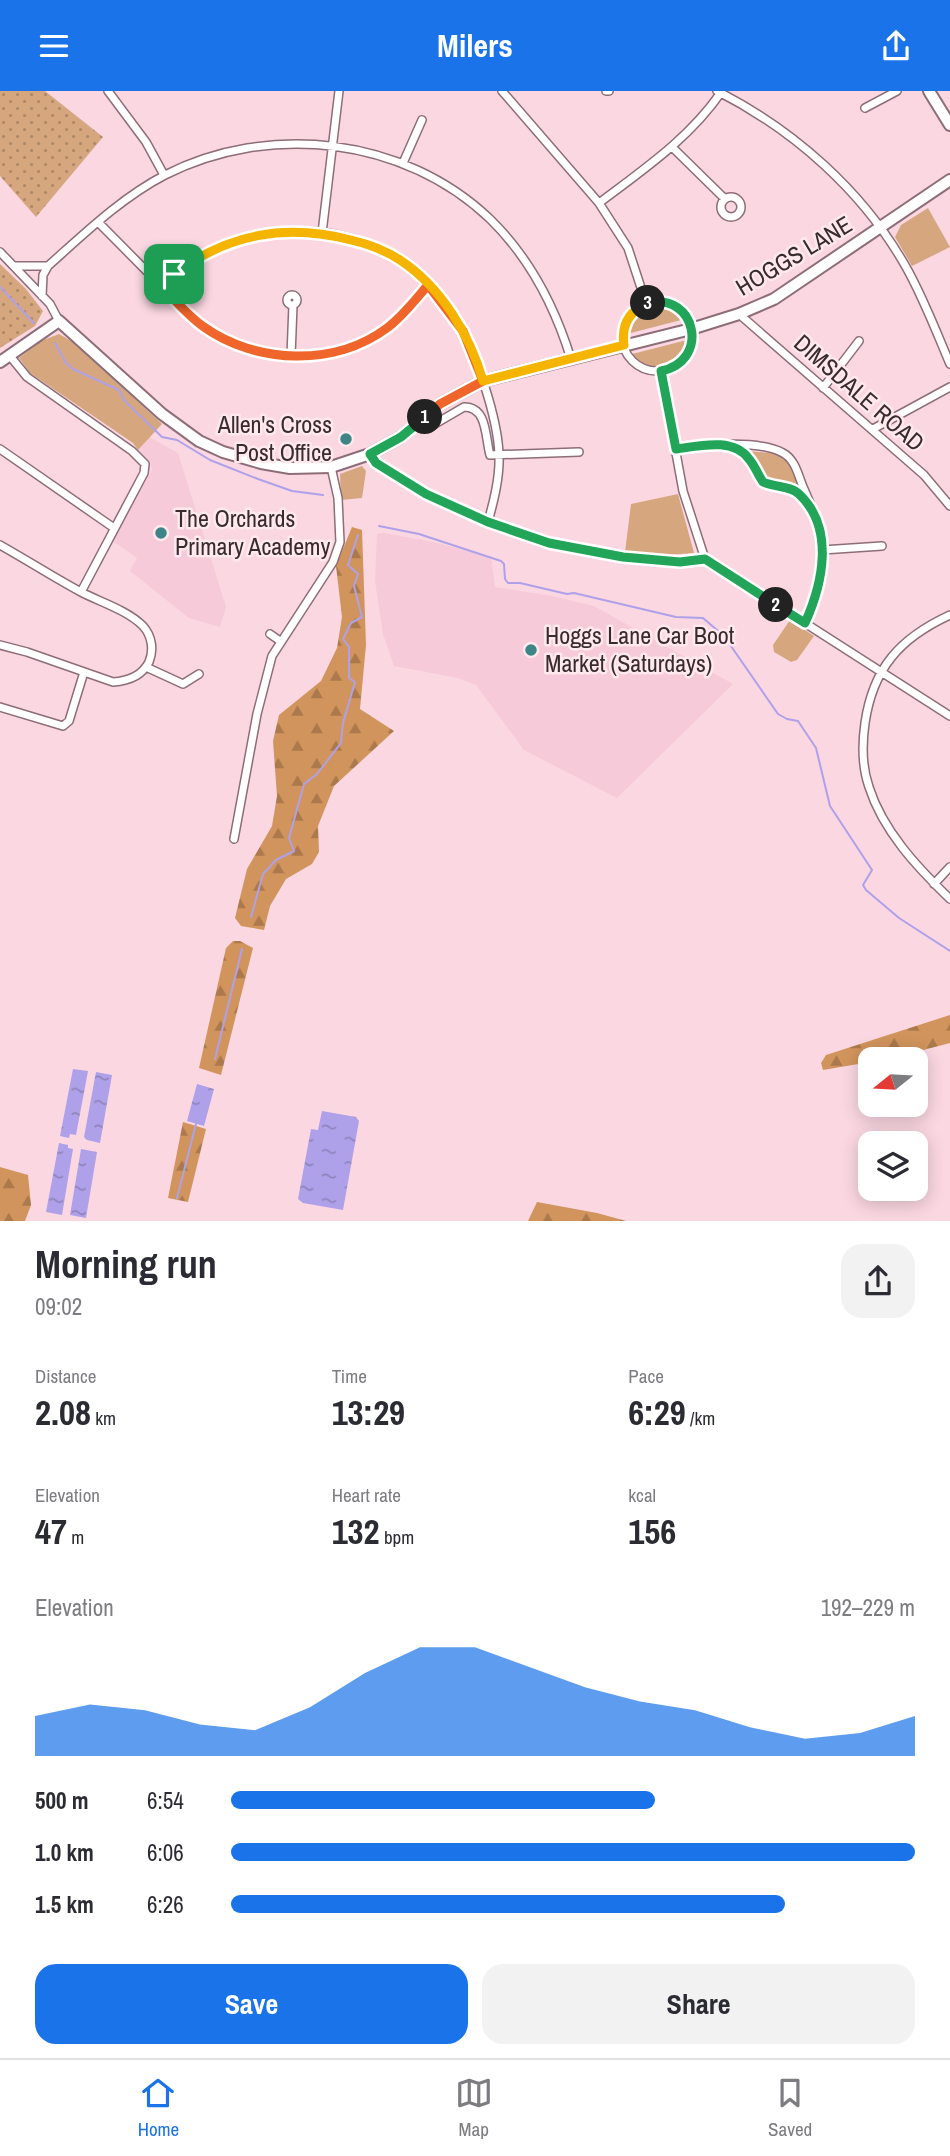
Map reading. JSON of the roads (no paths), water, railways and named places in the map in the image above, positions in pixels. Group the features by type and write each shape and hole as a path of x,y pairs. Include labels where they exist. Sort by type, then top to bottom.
{"street":[{"path":"108,91 146,142 164,176"},
{"path":"321,233 339,91"},
{"path":"502,91 599,203 628,248 646,303"},
{"path":"865,108 897,91"},
{"path":"929,91 950,125"},
{"path":"599,203 672,148 701,119 720,92 749,108 810,152 881,228 906,267 950,363"},
{"path":"403,163 422,120"},
{"path":"42,296 43,275 48,266 124,200 164,176 201,160 248,147 274,143 332,145 403,163 461,196 490,219 521,256 546,293 571,359"},
{"path":"672,148 725,199"},
{"name":"HOGGS LANE","path":"59,321 162,414 198,441 223,452 261,463 290,468 331,467 370,454 401,437 440,404 483,381 691,329 739,314 774,299 950,180"},
{"path":"98,222 205,329 259,352 291,356 317,355 345,349 385,329 406,311 428,285"},
{"path":"161,286 207,252 237,240 279,232 321,233 372,246 399,259 428,285 463,331 483,381 494,418 499,456 496,493 488,522"},
{"path":"0,252 42,296 59,321 5,359 132,451 145,464 144,473 81,592"},
{"path":"14,266 48,266"},
{"path":"663,302 675,306 685,315 691,329 691,346 685,358 675,366 661,371 640,367 631,360 624,345 622,335 627,319 646,303 663,302"},
{"path":"291,356 293,305"},
{"name":"DIMSDALE ROAD","path":"739,314 924,475 950,506"},
{"path":"823,388 859,341"},
{"path":"661,371 683,491 705,559 950,716"},
{"path":"873,429 950,387"},
{"path":"418,422 428,428 464,407 470,407 478,411 482,418 490,455 579,452"},
{"path":"676,449 731,443 770,449 783,453 793,462 813,512 822,550 820,581 805,623"},
{"path":"722,444 748,456 763,482 798,491 813,512"},
{"path":"0,449 114,528"},
{"path":"370,454 376,463 426,494 488,522 549,543 623,557 680,562 705,559"},
{"path":"234,839 257,714 272,656 333,562 340,542 338,498 331,467"},
{"path":"0,545 143,626 153,647 151,659 137,675 126,681 113,682 0,645"},
{"path":"822,550 882,546"},
{"path":"950,615 915,634 881,671 871,691 863,737 868,786 881,814 903,848 950,899"},
{"path":"270,634 280,641"},
{"path":"146,667 183,684 199,674"},
{"path":"0,707 63,726 69,721 84,672"},
{"path":"934,884 950,867"}],"water":[{"path":"73,1069 88,1071 76,1135 70,1134 69,1138 60,1136"},
{"path":"96,1072 112,1075 100,1143 84,1137"},
{"path":"197,1084 214,1089 204,1126 187,1121"},
{"path":"322,1111 356,1117 359,1121 343,1210 303,1203 298,1199 311,1129 318,1130"},
{"path":"59,1143 73,1149 62,1215 46,1212"},
{"path":"81,1149 97,1152 86,1218 70,1215"}],"waterway":[{"path":"0,287 34,323"},
{"path":"55,343 66,363 73,369 119,390 124,400 162,437 177,440 210,460 258,479 292,491 323,495"},
{"path":"379,526 419,534 501,561 508,583 574,593 676,617 703,618 724,636 778,714 798,721 816,748 830,806 872,870 863,885 866,890 899,918 950,951"},
{"path":"251,917 263,874 276,860 294,851 289,838 304,784 317,774 341,743 343,723 355,682 349,678 349,647 343,639 351,623 362,617 354,586 358,574 348,565 358,535"},
{"path":"215,1059 242,949"},
{"path":"177,1198 196,1124"}],"place":[{"name":"Allen's Cross Post Office","path":"346,439"},
{"name":"The Orchards Primary Academy","path":"161,533"},
{"name":"Hoggs Lane Car Boot Market (Saturdays)","path":"531,650"}]}
